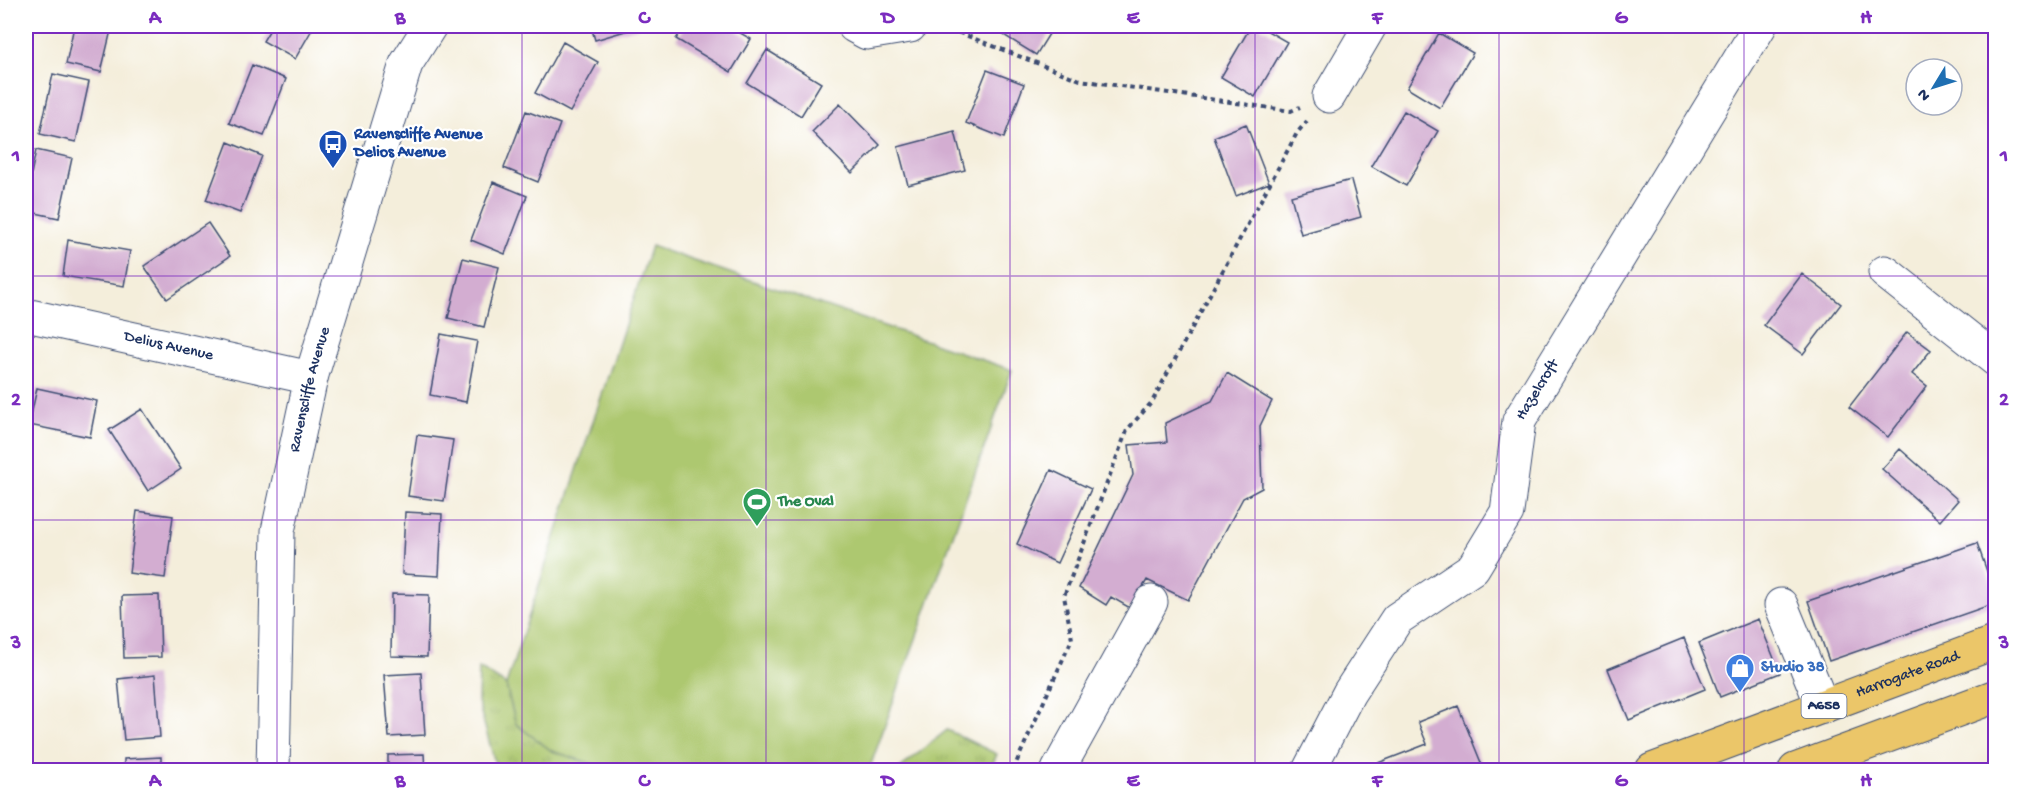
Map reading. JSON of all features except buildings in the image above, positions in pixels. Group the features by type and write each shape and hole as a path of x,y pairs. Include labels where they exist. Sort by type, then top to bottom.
{"highway":[{"name":"Harrogate Road","path":"1652,771 1995,642"},
{"path":"1796,771 1995,696"}],"street":[{"name":"Ravenscliffe Avenue","path":"273,771 278,531 312,378 406,64 430,26"},
{"path":"854,26 867,33 910,26"},
{"path":"1329,96 1370,26"},
{"name":"Hazelcroft","path":"1309,771 1349,693 1397,619 1473,568 1507,512 1519,421 1760,26"},
{"path":"1885,272 1995,360"},
{"name":"Delius Avenue","path":"26,315 312,378"},
{"path":"1058,771 1151,602"},
{"path":"1781,604 1823,707"}],"path":[{"path":"942,26 1080,80 1290,111 1329,96"},
{"path":"1013,771 1072,639 1064,596 1127,430 1152,402 1298,133 1329,96"}],"green space":[{"name":"The Oval","path":"651,246 1012,370 869,770 612,770 552,751 516,724 506,685"},
{"path":"479,668 506,685 516,724 552,751 612,770 497,770 478,702"},
{"path":"947,730 997,754 990,770 898,770"}],"place":[{"name":"Ravenscliffe Avenue Delios Avenue","path":"333,170"},
{"name":"The Oval","path":"757,528"},
{"name":"Studio 38","path":"1740,694"}]}
